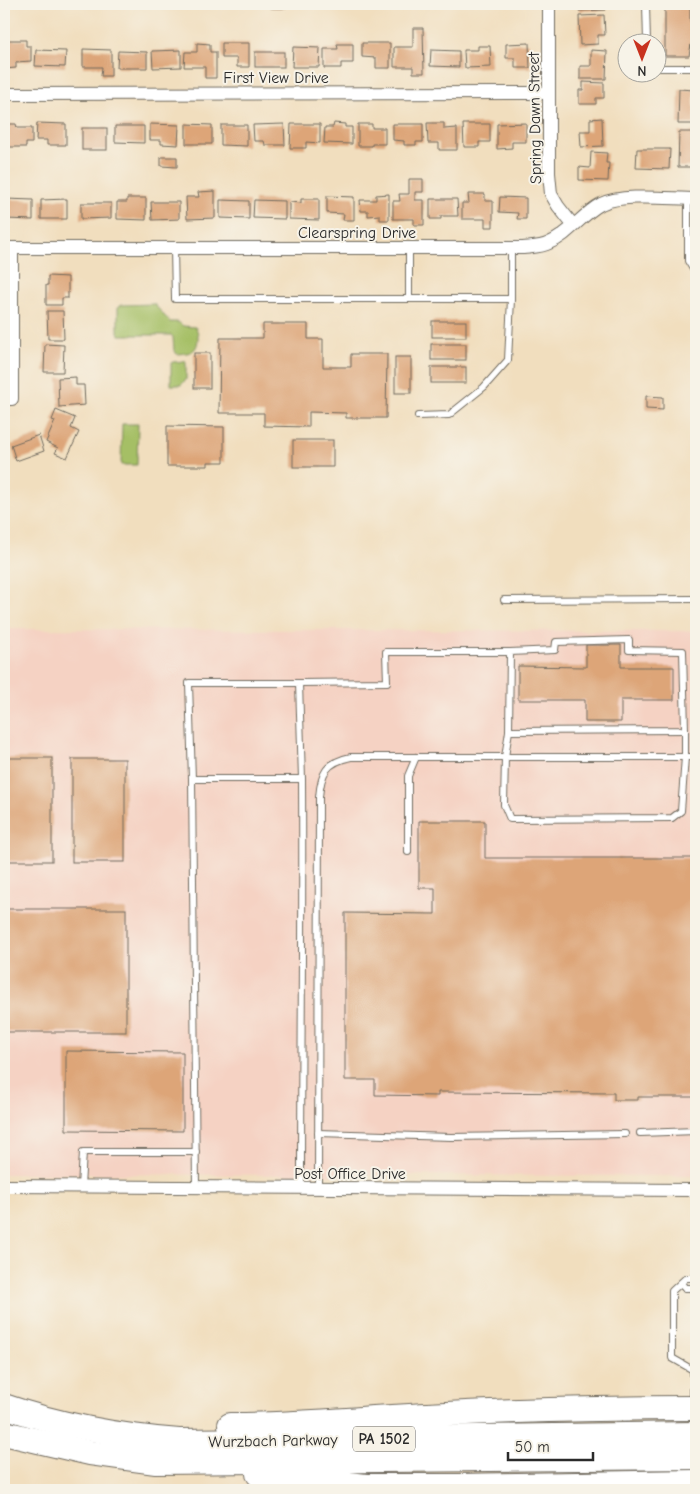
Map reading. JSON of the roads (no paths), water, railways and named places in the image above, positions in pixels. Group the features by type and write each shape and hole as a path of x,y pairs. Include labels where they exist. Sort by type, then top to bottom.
{"highway":[{"name":"Wurzbach Parkway","path":"4,1406 73,1426 128,1436 179,1441 224,1442 696,1434"},
{"path":"73,1426 245,1425 427,1415 695,1408"},
{"name":"Wurzbach Parkway","path":"4,1433 90,1453 156,1462 696,1457"},
{"path":"195,1462 260,1474 366,1486 696,1482"}],"street":[{"name":"Spring Dawn Street","path":"549,4 549,174 551,194 573,225"},
{"name":"First View Drive","path":"4,94 549,93"},
{"name":"Clearspring Drive","path":"8,248 523,248 548,244 563,236 584,215 602,204 630,198 692,199"},
{"path":"8,248 8,399"},
{"name":"Post Office Drive","path":"4,1186 696,1190"}],"lane":[{"path":"646,4 647,32"},
{"path":"668,68 696,68"},
{"path":"692,199 688,261 696,274"},
{"path":"174,248 175,299 511,299"},
{"path":"409,248 409,299"},
{"path":"418,416 448,415 484,387 508,360 512,248"},
{"path":"689,248 696,248"},
{"path":"504,600 696,599"},
{"path":"196,1188 192,778 188,683 387,682 386,652 556,650 556,642 630,640 630,650 683,651 685,757 681,811 672,818 510,819 504,805 510,652"},
{"path":"299,683 303,919 301,1189"},
{"path":"508,731 684,730"},
{"path":"318,1189 320,783 326,769 338,760 351,758 696,757"},
{"path":"408,852 408,776 416,758"},
{"path":"192,778 302,779"},
{"path":"640,1133 696,1131"},
{"path":"318,1133 451,1137 625,1134"},
{"path":"81,1187 83,1152 196,1152"},
{"path":"695,1408 694,1370 672,1358 672,1290 686,1278 696,1278"},
{"path":"681,1283 685,1288 696,1288"}]}
